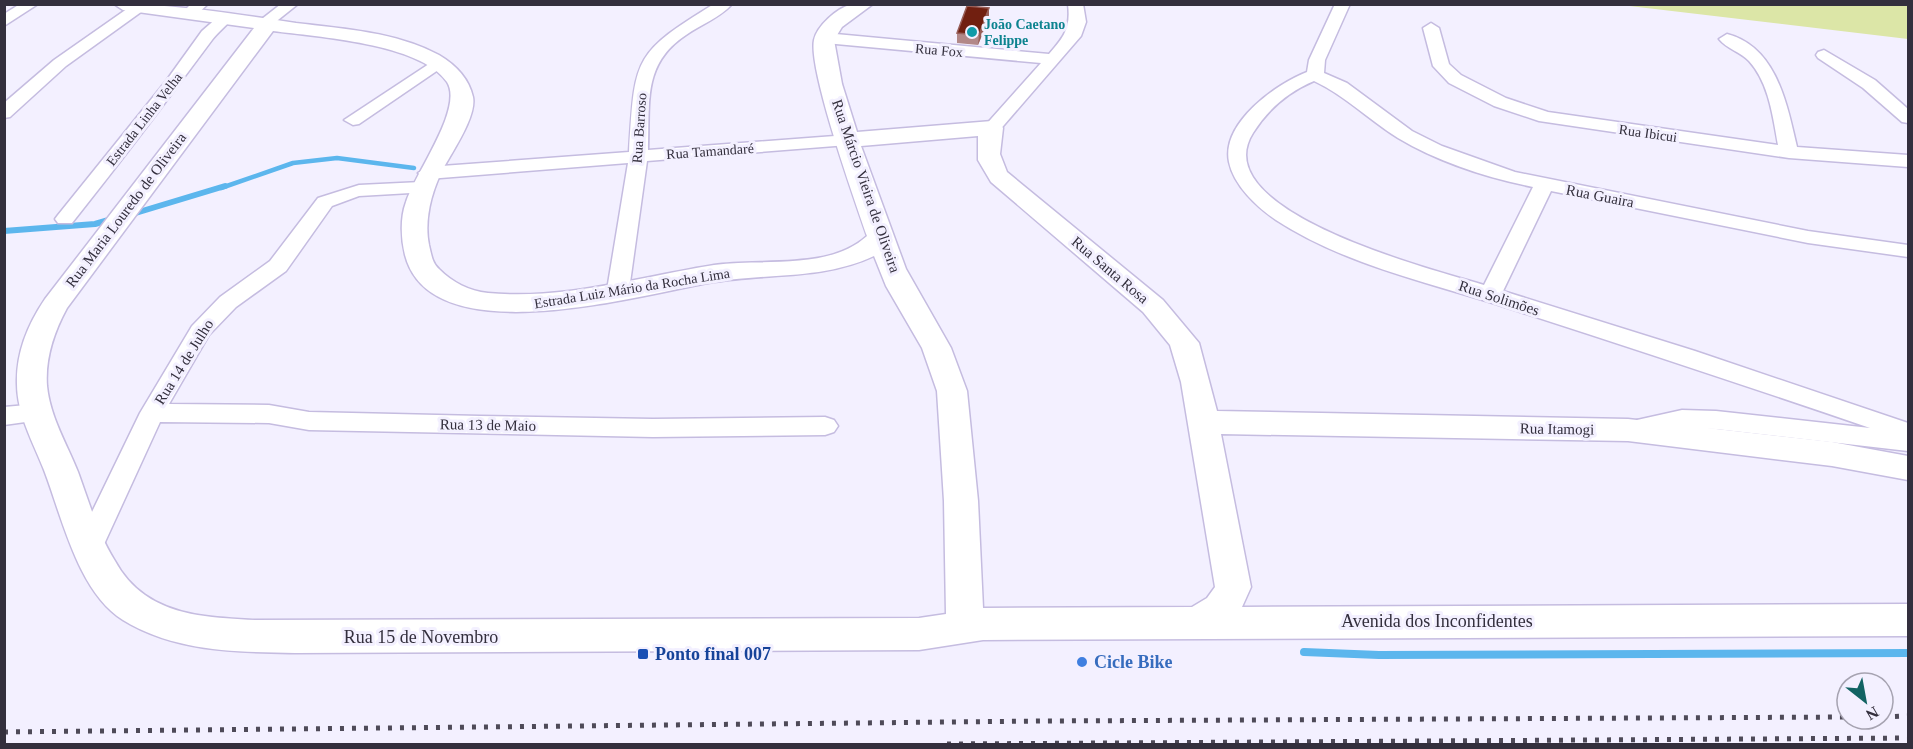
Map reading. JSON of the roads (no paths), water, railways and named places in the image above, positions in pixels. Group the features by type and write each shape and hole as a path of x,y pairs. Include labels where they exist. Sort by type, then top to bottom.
{"main road":[{"path":"825,39 841,18 864,4"},
{"name":"Estrada Luiz Mário da Rocha Lima","path":"131,6 195,9 265,25 386,41 438,63 461,83 465,94 455,128 425,180 414,231 417,251 425,271 445,291 478,302 520,305 558,302 715,274 828,263 866,252 880,238"},
{"name":"Rua Maria Louredo de Oliveira","path":"38,413 32,389 35,345 55,305 265,25"},
{"name":"Rua Márcio Vieira de Oliveira","path":"825,39 824,54 848,140 880,238 899,285 934,339 952,393 964,533 965,627"},
{"name":"Rua Tamandaré","path":"848,140 992,128"},
{"name":"Rua Santa Rosa","path":"992,128 987,144 988,162 999,177 1145,299 1176,330 1188,355 1203,422 1233,587"},
{"name":"Estrada Luiz Mário da Rocha Lima","path":"828,263 863,270 899,285"},
{"name":"Rua 15 de Novembro","path":"38,413 90,545 111,586 124,601 139,610 188,630 232,636 919,634 965,627"},
{"name":"Rua Itamogi","path":"1203,422 1628,430"},
{"path":"1628,430 1832,454 1908,468"},
{"path":"1198,622 1222,608 1233,587 1252,607 1286,623"},
{"name":"Avenida dos Inconfidentes","path":"965,627 1198,622 1908,620"}],"street":[{"path":"4,21 31,4"},
{"path":"265,25 291,4"},
{"name":"Rua Barroso","path":"618,290 638,156 642,82 648,64 659,48 679,32 725,4"},
{"path":"1316,75 1317,60 1343,4"},
{"path":"992,128 1076,30 1079,5"},
{"path":"4,113 60,63 131,6"},
{"name":"Estrada Linha Velha","path":"65,219 172,85 223,14"},
{"name":"Rua Ibicui","path":"1431,28 1437,55 1446,72 1467,87 1522,111 1570,123 1789,152 1908,161"},
{"name":"Rua Fox","path":"825,39 1053,59"},
{"path":"1727,39 1744,49 1761,67 1779,107 1789,152"},
{"path":"1824,55 1869,84 1908,118"},
{"path":"353,120 438,63"},
{"name":"Rua Guaira","path":"1316,75 1341,87 1381,119 1436,150 1510,177 1808,237 1908,251"},
{"name":"Rua Solimões","path":"1316,75 1275,93 1250,120 1239,140 1236,157 1242,176 1273,209 1321,237 1349,249 1698,361 1908,432"},
{"name":"Rua Tamandaré","path":"425,180 638,156 848,140"},
{"name":"Rua 14 de Julho","path":"90,545 152,413 200,330 228,302 278,266 325,202 333,197 358,191 425,180"},
{"path":"1490,296 1544,185"},
{"path":"4,416 38,413"},
{"name":"Rua 13 de Maio","path":"152,413 269,414 309,421 480,425 653,428 825,426"},
{"name":"Rua Itamogi","path":"1628,430 1683,418 1908,442"}],"waterway":[{"path":"221,188 293,163 337,158 414,168"},
{"path":"129,215 225,186"},
{"path":"4,231 95,224 112,219"},
{"path":"1304,652 1379,655 1908,653"}],"railway":[{"path":"1895,717 1908,716"},
{"path":"4,732 1046,721 1835,717"},
{"path":"947,744 1908,738"}],"place":[{"name":"João Caetano Felippe","path":"972,32"},
{"name":"Ponto final 007","path":"643,654"},
{"name":"Cicle Bike","path":"1082,662"}]}
